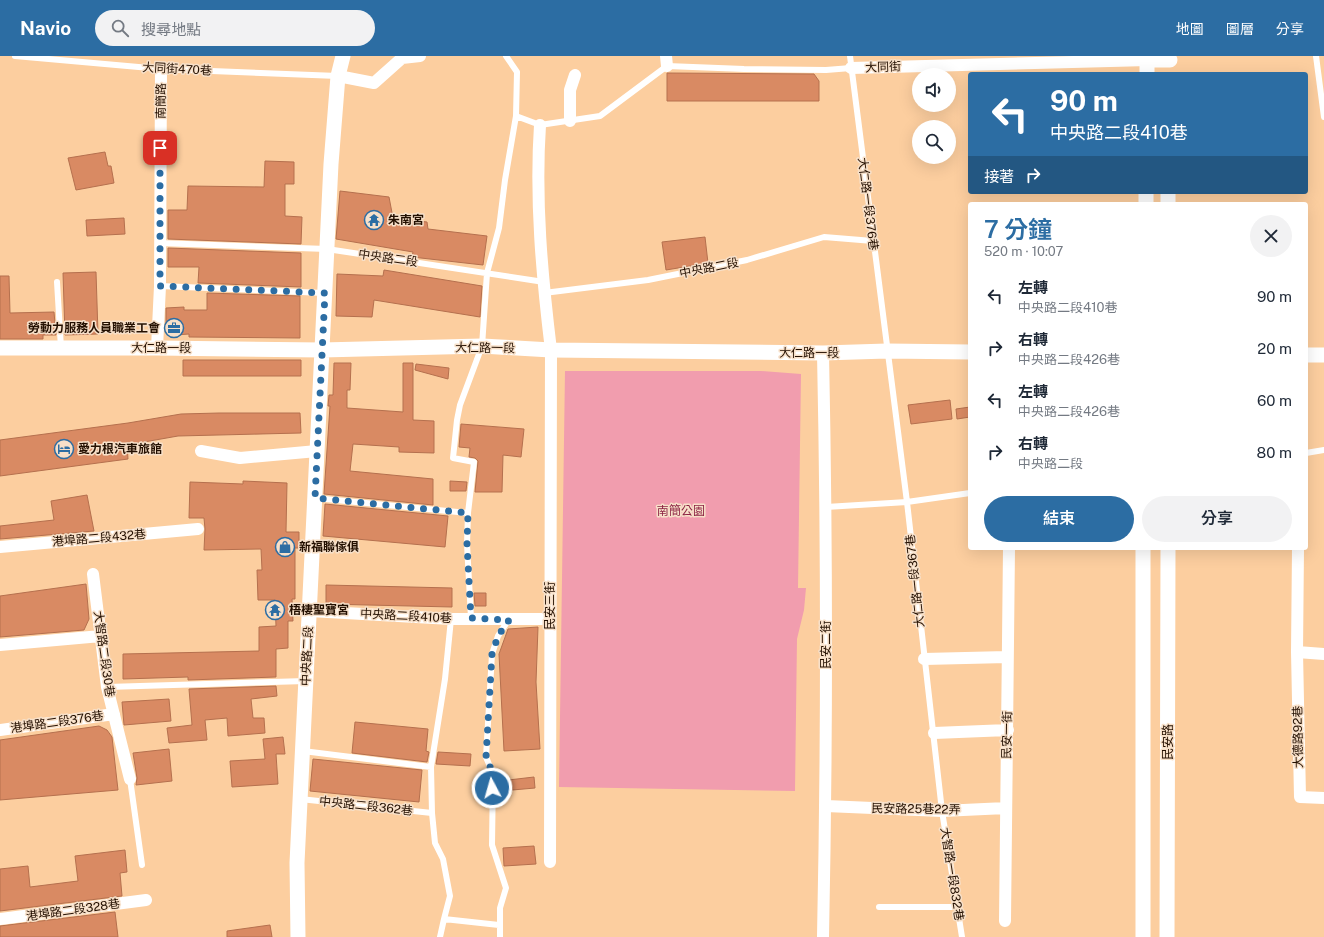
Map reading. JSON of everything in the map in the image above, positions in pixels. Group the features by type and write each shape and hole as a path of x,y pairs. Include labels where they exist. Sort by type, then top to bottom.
{"street":[{"name":"中央路二段","path":"298,937 297,863 331,164 338,76 343,56"},
{"path":"338,76 374,83 402,58 420,56"},
{"name":"大同街","path":"851,62 1147,63"},
{"path":"1147,63 1170,63"},
{"name":"南簡路","path":"157,348 160,286 161,69"},
{"path":"570,121 570,90 575,75"},
{"path":"540,125 537,165 544,288 552,350"},
{"name":"大仁路一段","path":"0,348 322,350 482,346 552,350 823,354 887,351 968,352"},
{"name":"民安三街","path":"550,862 552,350"},
{"name":"民安二街","path":"823,354 826,507 826,806 823,937"},
{"path":"1308,355 1324,355"},
{"path":"201,451 240,458 317,451"},
{"name":"港埠路二段432巷","path":"0,547 198,528"},
{"name":"民安一街","path":"1004,921 1008,730 1007,657 1009,550"},
{"name":"民安路","path":"1142,550 1143,937"},
{"name":"民安路","path":"1167,937 1168,550"},
{"path":"1298,550 1297,652 1324,654"},
{"name":"大智路二段30巷","path":"94,574 107,687 130,779"},
{"name":"中央路二段410巷","path":"310,611 451,619 550,619"},
{"path":"0,645 101,636"},
{"name":"大德路92巷","path":"1297,652 1300,797 1324,798"},
{"path":"924,659 1007,657"},
{"name":"港埠路二段376巷","path":"0,730 114,714"},
{"path":"934,733 1008,730"},
{"name":"民安路25巷22弄","path":"826,806 942,811 1006,808"},
{"name":"港埠路二段328巷","path":"0,919 146,900"}],"lane":[{"name":"大同街470巷","path":"15,56 161,69 338,76"},
{"path":"471,618 467,544 468,513 474,462 454,458 456,420 473,366 482,346 486,273 499,228 505,180 516,116 516,72 506,56"},
{"path":"1316,56 1324,117"},
{"path":"516,116 540,125 600,116 666,61"},
{"name":"大同街","path":"666,61 744,70 826,70 851,62"},
{"name":"大仁路一段376巷","path":"851,62 887,351"},
{"name":"中央路二段","path":"327,249 486,273 544,288 648,280 748,260 824,237 873,241"},
{"path":"159,243 327,249"},
{"path":"58,282 61,348"},
{"path":"160,286 325,293"},
{"name":"大仁路一段367巷","path":"887,351 907,502 942,811"},
{"path":"1308,453 1324,450"},
{"path":"826,507 907,502 968,493"},
{"path":"315,498 468,513"},
{"path":"440,937 450,896 443,859 435,843 432,813 431,767 445,679 451,619"},
{"path":"500,937 500,908 506,888 492,845 493,774 486,757 492,654 498,636 509,620"},
{"path":"107,687 306,681"},
{"path":"303,751 431,767"},
{"path":"130,779 142,865"},
{"name":"中央路二段362巷","path":"300,799 432,813"},
{"name":"大智路一段832巷","path":"942,811 962,937"},
{"path":"879,906 957,907"},
{"path":"444,919 499,925"}],"green space":[{"name":"南簡公園","path":"565,371 761,371 801,374 798,588 806,588 804,610 797,639 795,791 559,787"}],"building":[{"path":"667,73 814,74 819,81 819,101 667,101"},
{"path":"105,152 108,166 111,166 114,183 76,190 68,158"},
{"path":"265,161 294,162 294,184 285,184 285,216 302,217 301,244 168,239 168,210 187,210 188,186 264,187"},
{"name":"朱南宮","path":"340,191 389,197 393,218 427,222 428,229 487,236 483,265 412,257 413,252 336,239"},
{"path":"124,218 125,234 87,236 86,220"},
{"path":"705,237 708,263 666,270 662,242"},
{"path":"168,248 301,253 301,287 198,283 199,267 168,267"},
{"path":"384,270 482,286 480,317 374,300 372,317 336,316 337,274 383,276"},
{"path":"96,272 98,334 65,335 63,273"},
{"path":"0,276 9,276 10,313 54,312 56,335 43,335 43,339 0,339"},
{"path":"207,293 300,296 300,338 189,337 189,334 175,335 169,331 166,326 166,308 184,307 184,310 207,310"},
{"path":"183,360 301,360 301,376 183,376"},
{"path":"334,363 351,363 350,390 347,390 347,408 403,412 403,363 413,363 413,420 434,421 434,453 399,452 399,447 353,444 350,471 433,479 433,505 324,494 330,406 328,406 329,395 333,395"},
{"path":"416,364 449,368 448,379 415,370"},
{"path":"950,400 952,419 911,424 908,405"},
{"path":"968,407 968,417 957,419 956,409"},
{"path":"300,413 301,433 178,436 127,445 128,459 0,476 0,440 128,423 181,414"},
{"path":"461,424 524,429 521,457 503,455 502,492 475,492 478,461 475,458 469,457 470,448 459,447"},
{"path":"243,481 287,483 286,532 299,532 299,548 295,548 295,599 292,599 293,621 288,621 288,648 276,649 276,677 188,680 188,677 123,679 123,654 259,651 259,627 276,626 275,600 258,600 257,570 262,570 261,549 204,550 204,518 189,518 190,482 243,484"},
{"path":"450,481 467,482 466,491 450,491"},
{"path":"87,495 94,531 0,539 0,526 54,520 51,501"},
{"path":"325,504 448,516 445,547 323,536"},
{"path":"86,584 89,619 84,630 0,637 0,596"},
{"path":"326,585 452,588 452,607 326,604"},
{"path":"474,593 486,593 486,606 475,606"},
{"path":"538,627 536,682 540,749 504,751 499,654 508,629"},
{"path":"276,686 277,696 251,699 253,718 264,718 265,733 228,736 227,718 205,720 207,740 169,743 167,728 192,725 189,689"},
{"path":"169,699 171,721 124,725 122,702"},
{"path":"355,722 428,729 426,751 429,752 427,762 352,753"},
{"path":"99,726 107,730 112,737 118,790 0,800 0,740"},
{"path":"283,737 285,754 276,754 278,784 232,787 230,761 265,759 263,739"},
{"path":"169,749 172,781 136,785 137,778 133,753"},
{"path":"438,752 471,754 470,766 436,764"},
{"path":"313,759 422,770 419,802 310,791"},
{"path":"534,777 535,788 501,791 500,781"},
{"path":"534,846 536,864 504,866 503,848"},
{"path":"125,850 127,872 120,873 122,896 0,911 0,869 28,866 30,887 78,881 75,856"},
{"path":"115,912 118,937 0,937 0,926"},
{"path":"270,925 272,937 227,937 227,931"}],"place":[{"name":"朱南宮","path":"374,220"},
{"name":"勞動力服務人員職業工會","path":"174,328"},
{"name":"愛力根汽車旅館","path":"64,449"},
{"name":"新福聯傢俱","path":"285,547"},
{"name":"梧棲聖寶宮","path":"275,610"}],"route":[{"path":"160,148 160,286 325,293 315,498 468,513 467,544 471,618 509,620 498,636 492,654 489,730 486,757 493,774 492,788"}]}
